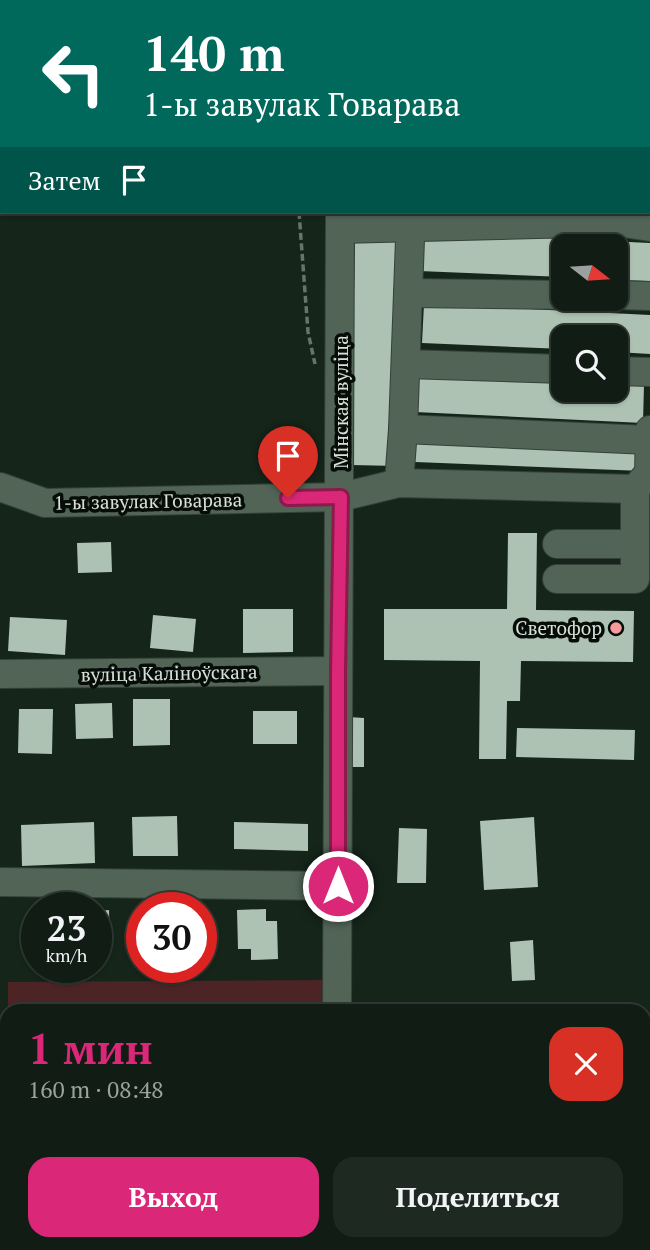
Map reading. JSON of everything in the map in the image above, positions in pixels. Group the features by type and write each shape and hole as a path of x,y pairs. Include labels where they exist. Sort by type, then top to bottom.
{"street":[{"path":"399,483 411,219"},
{"path":"340,220 637,221"},
{"name":"Мінская вуліца","path":"337,1004 340,220"},
{"path":"408,293 551,295"},
{"path":"628,295 650,296"},
{"path":"406,363 551,369"},
{"path":"628,371 650,372"},
{"path":"403,429 649,435 635,544 635,579 557,579"},
{"name":"1-ы завулак Говарава","path":"0,487 46,503 341,497 399,483 645,478"},
{"path":"557,544 635,544"},
{"name":"вуліца Каліноўскага","path":"0,674 338,671"},
{"path":"0,882 338,886"}],"shaded area":[{"path":"326,980 325,1004 8,1004 8,982 217,983 217,981"}],"building":[{"path":"421,232 551,238 551,276 419,271"},
{"path":"355,236 401,236 397,466 351,465"},
{"path":"628,242 650,243 650,281 628,280"},
{"path":"424,304 650,315 650,354 628,353 628,325 551,325 551,348 422,343"},
{"path":"417,373 551,379 551,402 628,402 628,383 644,384 643,423 415,412"},
{"path":"415,439 644,449 643,471 415,462"},
{"path":"508,533 537,533 536,610 634,611 633,662 521,661 520,701 507,701 506,759 479,759 480,661 384,660 384,609 507,609"},
{"path":"111,542 112,572 78,573 77,543"},
{"path":"243,609 293,609 293,652 243,653"},
{"path":"153,615 196,619 193,652 150,648"},
{"path":"10,617 67,620 65,655 8,651"},
{"path":"133,699 170,699 170,745 133,746"},
{"path":"112,703 113,738 76,739 75,704"},
{"path":"19,709 53,709 52,754 18,753"},
{"path":"253,711 297,711 297,744 253,744"},
{"path":"349,717 364,718 364,767 349,767"},
{"path":"517,728 635,730 634,760 516,757"},
{"path":"177,816 178,856 133,856 132,817"},
{"path":"534,817 538,887 484,890 480,821"},
{"path":"94,822 95,863 22,866 21,825"},
{"path":"234,822 308,824 308,851 234,849"},
{"path":"399,828 427,829 426,883 397,883"},
{"path":"266,909 266,921 277,921 278,959 251,960 251,949 238,949 237,910"},
{"path":"533,940 535,980 512,981 510,942"}],"place":[{"name":"Светофор","path":"616,628"}],"route":[{"path":"288,498 341,497 338,886"}]}
